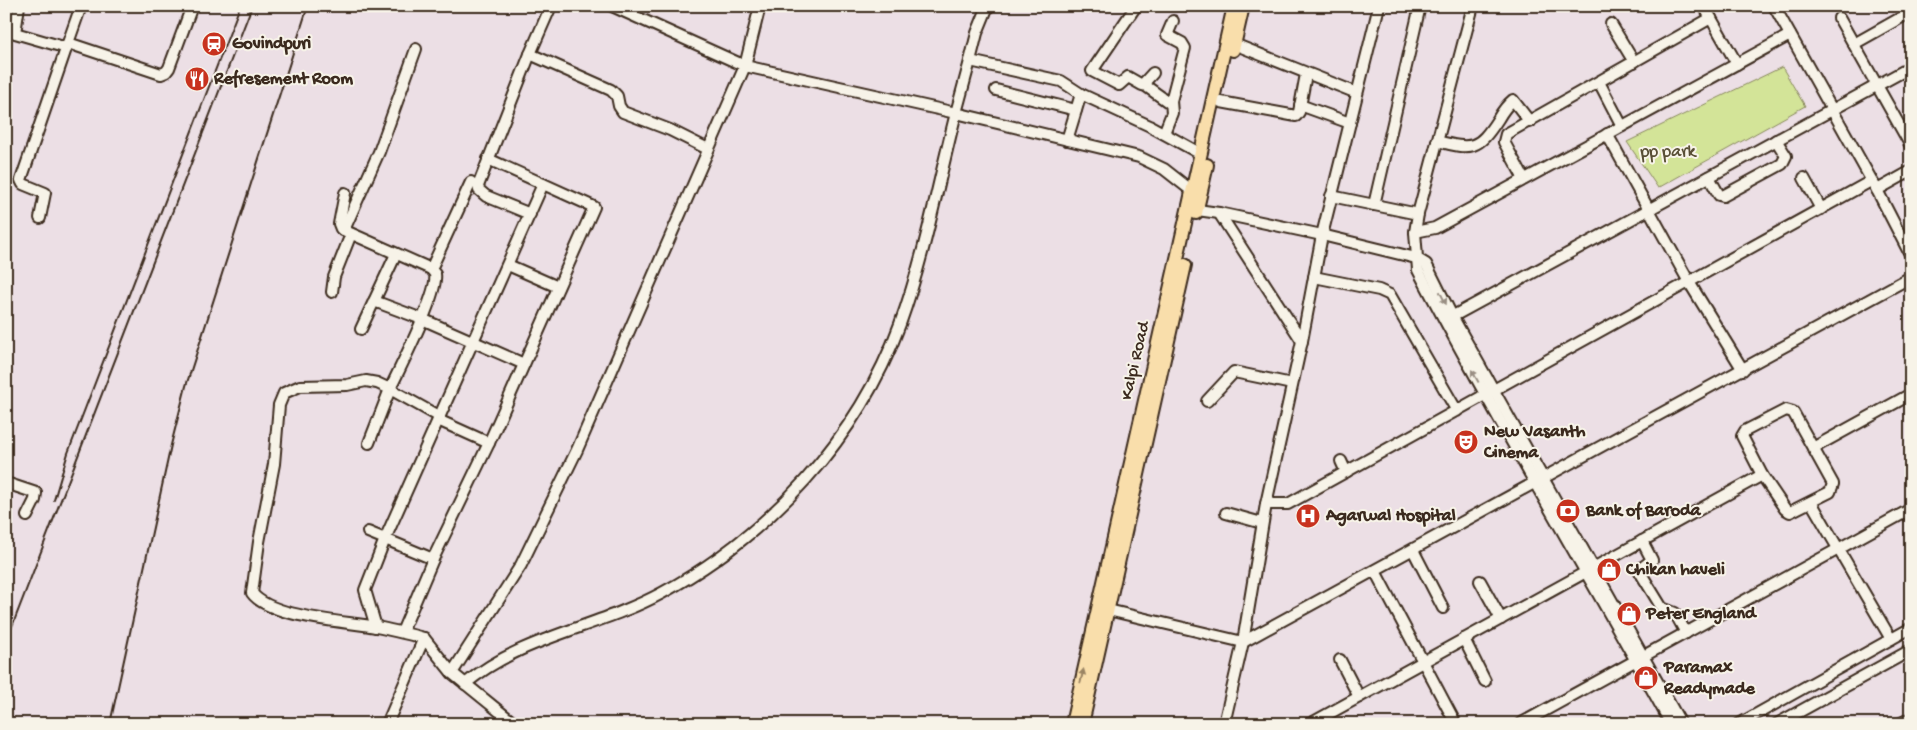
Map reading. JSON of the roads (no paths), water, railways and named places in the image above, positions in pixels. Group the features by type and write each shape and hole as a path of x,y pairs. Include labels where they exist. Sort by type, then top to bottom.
{"main road":[{"name":"Kalpi Road","path":"1197,192 1201,154 1234,6"},
{"name":"Kalpi Road","path":"1072,724 1197,192 1221,102 1243,6"},
{"name":"Kalpi Road","path":"1082,724 1193,209"}],"street":[{"path":"19,6 15,33 68,45 155,73 164,74 192,6"},
{"path":"40,218 45,193 23,184 21,180 81,6"},
{"path":"530,214 486,196 479,190 479,182 551,6"},
{"path":"612,6 744,66 956,113 1147,160 1197,192"},
{"path":"452,673 522,565 581,442 744,66 760,6"},
{"path":"465,684 498,661 530,644 635,607 675,586 714,561 759,526 816,468 834,446 870,389 900,325 913,284 977,33 988,6"},
{"path":"1136,6 1092,71 1119,86 1128,77 1139,84 1143,84 1171,104"},
{"path":"1224,724 1242,642 1262,523 1302,341 1322,235 1379,6"},
{"path":"1374,205 1420,6"},
{"path":"1416,258 1415,232 1418,214 1473,6"},
{"path":"1704,6 1737,64"},
{"path":"1774,6 1877,190 1911,256"},
{"path":"1854,44 1911,12"},
{"path":"1524,179 1504,138 1506,134 1711,18"},
{"path":"1839,18 1911,146"},
{"path":"1164,133 1172,113 1171,104 1184,48 1182,43 1166,35 1173,21"},
{"path":"1611,24 1634,62"},
{"path":"1415,232 1435,228 1790,35"},
{"path":"1234,44 1357,93"},
{"path":"332,292 334,277 348,232 416,49"},
{"path":"530,54 611,90 617,96 620,109 627,115 670,130 708,149"},
{"path":"970,61 1061,81 1081,94 1164,133 1201,154"},
{"path":"1448,319 1911,67"},
{"path":"1143,84 1153,74"},
{"path":"1221,102 1256,107 1293,116 1298,115 1306,74"},
{"path":"1599,82 1622,126"},
{"path":"996,90 1076,110"},
{"path":"1067,140 1081,94"},
{"path":"1437,141 1462,148 1476,146 1487,136 1513,100 1530,122"},
{"path":"1300,105 1350,123"},
{"path":"1901,129 1911,123"},
{"path":"1607,134 1689,282 1743,370"},
{"path":"1709,177 1719,195 1723,196 1774,169 1782,164 1786,156 1776,140"},
{"path":"402,632 433,559 489,442 594,207 488,159"},
{"path":"1877,190 1911,171"},
{"path":"1804,178 1821,209"},
{"path":"1266,504 1288,504 1871,181"},
{"path":"431,269 471,182"},
{"path":"376,627 365,590 385,539 544,184"},
{"path":"345,193 339,224 348,232 431,269 436,278 422,319 390,389 369,442"},
{"path":"1332,196 1418,214"},
{"path":"1193,209 1322,235 1416,258 1426,264 1448,319 1543,478 1589,569 1639,658 1681,724"},
{"path":"1219,213 1302,341"},
{"path":"361,329 396,254"},
{"path":"508,265 558,287"},
{"path":"1314,277 1379,290 1390,296 1457,411"},
{"path":"1108,610 1242,642 1911,277"},
{"path":"374,301 422,319 524,364"},
{"path":"1207,401 1234,372 1292,384"},
{"path":"489,442 439,418 377,382 366,381 347,385 300,386 284,394 279,405 273,469 251,587 254,596 282,610 321,619 402,632 424,638 452,673 515,724"},
{"path":"1490,392 1534,484 1589,569"},
{"path":"1813,448 1911,394"},
{"path":"1790,410 1832,481 1833,488 1830,492 1812,502 1793,511 1786,511 1762,475 1742,436 1745,430 1790,410"},
{"path":"1341,461 1346,472"},
{"path":"1310,724 1762,475"},
{"path":"6,483 36,494 36,500 27,516"},
{"path":"1812,502 1891,639"},
{"path":"1520,724 1911,509"},
{"path":"1226,513 1262,523"},
{"path":"368,532 433,559"},
{"path":"1642,541 1652,560 1640,569 1640,572 1662,608 1675,613 1686,633"},
{"path":"1413,550 1442,608"},
{"path":"1375,571 1456,724"},
{"path":"1480,580 1501,619"},
{"path":"1739,724 1911,628"},
{"path":"387,724 424,638"},
{"path":"1464,639 1485,681"},
{"path":"1777,724 1911,650"},
{"path":"1861,656 1870,672"},
{"path":"1639,658 1671,724"},
{"path":"1340,660 1359,697"},
{"path":"1899,724 1911,718"}],"railway":[{"path":"54,500 68,453 240,6"},
{"path":"6,642 252,6"},
{"path":"110,724 171,445 186,386 308,6"}],"place":[{"name":"Govindpuri","path":"214,44"},
{"name":"Refresement Room","path":"197,79"},
{"name":"New Vasanth Cinema","path":"1466,442"},
{"name":"Bank of Baroda","path":"1568,511"},
{"name":"Agarwal Hospital","path":"1308,516"},
{"name":"Chikan haveli","path":"1609,570"},
{"name":"Peter England","path":"1629,614"},
{"name":"Paramax Readymade","path":"1646,678"}],"park label":[{"name":"pp park","path":"1668,152"}]}
